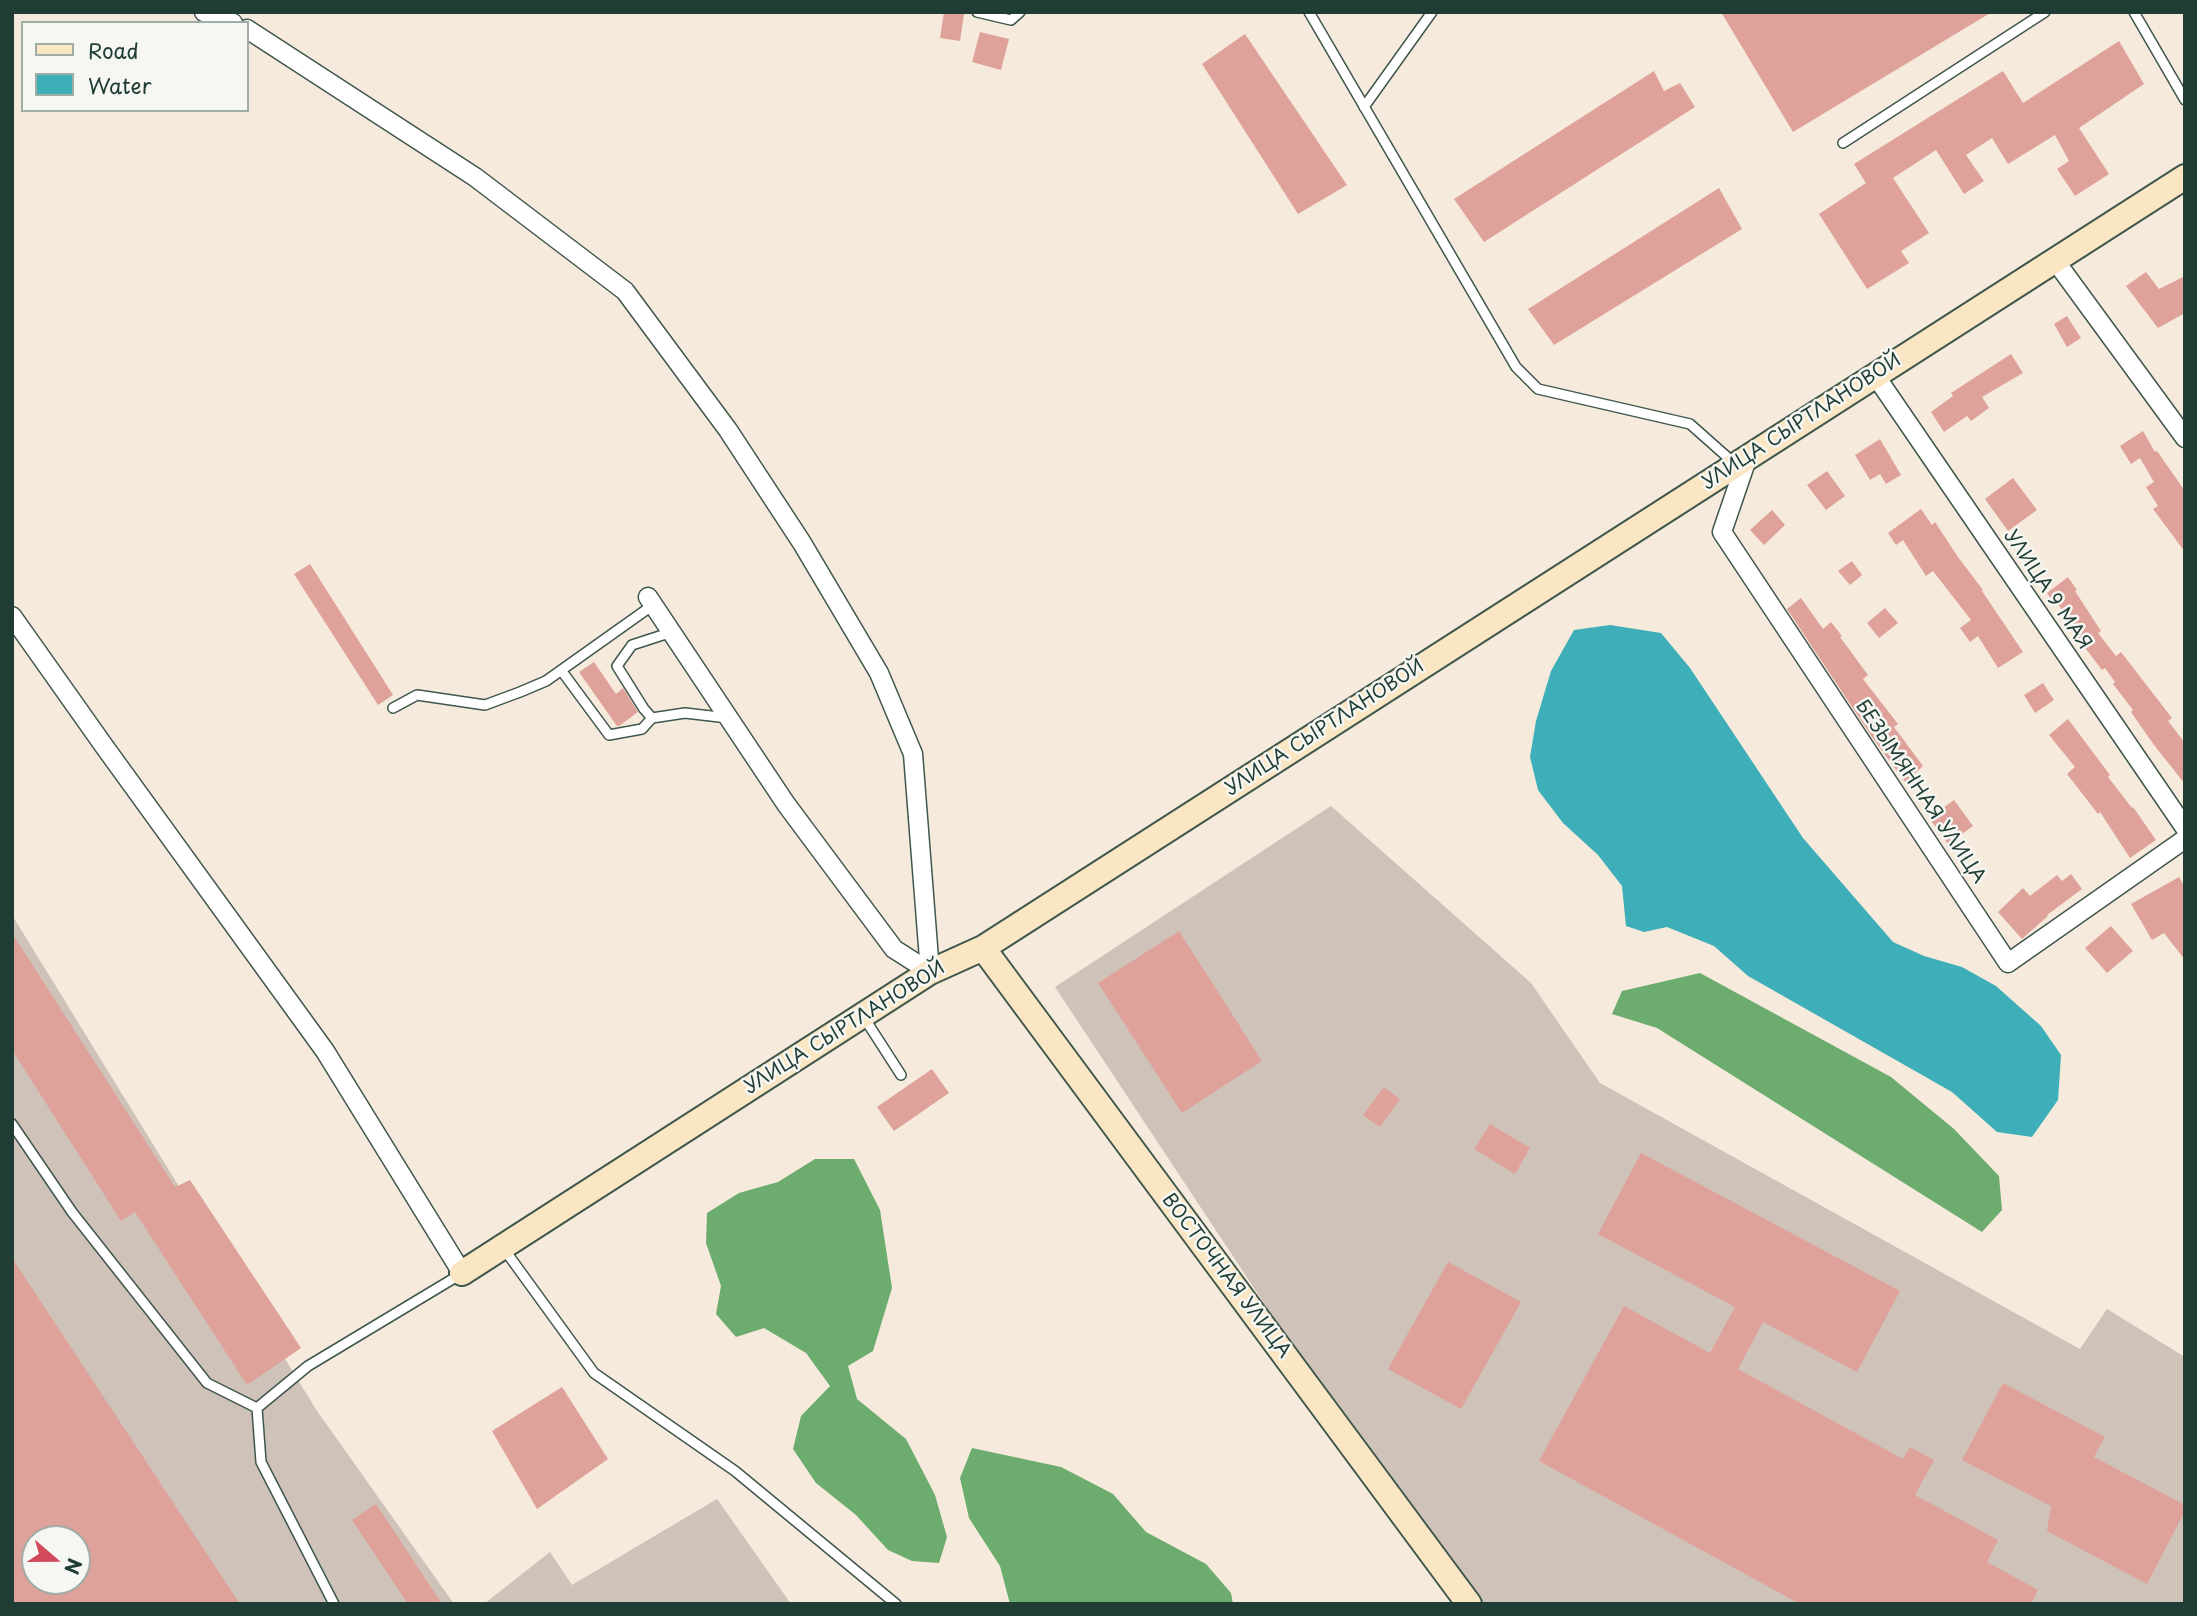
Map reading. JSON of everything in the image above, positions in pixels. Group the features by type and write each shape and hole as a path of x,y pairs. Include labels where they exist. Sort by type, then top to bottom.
{"street":[{"path":"204,12 228,21"},
{"path":"248,30 475,177 625,291 728,430 802,543 880,673 913,754 930,972"},
{"name":"УЛИЦА СЫРТЛАНОВОЙ","path":"462,1273 930,972 983,948 2185,177"},
{"path":"2054,259 2185,438"},
{"name":"УЛИЦА 9 МАЯ","path":"1875,375 2185,828"},
{"name":"БЕЗЫМЯННАЯ УЛИЦА","path":"1742,460 1722,533 2008,963 2185,839"},
{"path":"651,601 786,804 894,949 930,972"},
{"path":"12,616 325,1051 462,1273"},
{"name":"ВОСТОЧНАЯ УЛИЦА","path":"983,948 1469,1604"}],"lane":[{"path":"977,12 1011,20 1020,12"},
{"path":"1308,12 1516,367 1538,388 1689,424 1742,460"},
{"path":"1364,107 1432,12"},
{"path":"1843,143 2045,12"},
{"path":"2134,12 2185,100"},
{"path":"393,708 417,695 485,705 546,681 651,601"},
{"path":"652,718 617,666 632,645 672,632"},
{"path":"561,670 609,735 642,729 652,718 685,713 728,718"},
{"path":"862,1015 901,1075"},
{"path":"12,1124 72,1212 207,1383 257,1408"},
{"path":"503,1248 594,1373 735,1471 896,1604"},
{"path":"257,1408 308,1366 462,1273"},
{"path":"257,1408 261,1462 334,1604"}],"shaded area":[{"path":"1331,806 1531,983 1600,1083 2080,1349 2107,1309 2185,1357 2185,1604 1484,1604 1291,1344 1055,987"},
{"path":"12,915 317,1411 454,1604 12,1604"},
{"path":"717,1499 791,1604 484,1604 550,1552 572,1585"}],"green space":[{"path":"1700,973 1891,1077 1954,1129 1999,1176 2002,1210 1982,1232 1657,1028 1612,1014 1622,991"},
{"path":"815,1159 854,1159 880,1210 892,1288 873,1351 848,1366 857,1399 906,1439 935,1495 947,1537 939,1563 912,1561 888,1550 856,1515 816,1483 793,1449 801,1416 830,1386 806,1353 764,1328 736,1337 716,1314 721,1286 706,1243 707,1213 739,1193 778,1182"},
{"path":"972,1448 1061,1467 1113,1494 1146,1532 1206,1564 1231,1593 1233,1604 1010,1604 1000,1566 969,1518 960,1478"}],"water":[{"path":"1610,625 1661,633 1690,668 1803,838 1893,942 1924,956 1962,967 1996,986 2041,1026 2061,1055 2058,1100 2032,1137 1997,1132 1952,1092 1748,976 1714,946 1667,927 1644,932 1626,926 1622,886 1598,855 1563,823 1538,790 1530,757 1536,721 1551,671 1574,630"}],"building":[{"path":"944,12 964,14 960,41 940,38"},
{"path":"1721,12 1992,12 1793,132"},
{"path":"980,32 1009,39 1001,70 972,62"},
{"path":"1245,34 1347,185 1298,214 1202,64"},
{"path":"2119,41 2144,84 2079,128 2109,174 2075,196 2057,169 2069,161 2055,135 2008,164 1992,138 1966,155 1984,181 1964,194 1936,150 1893,178 1929,233 1901,251 1909,263 1867,289 1819,214 1866,183 1854,164 2003,71 2023,103"},
{"path":"1654,71 1664,91 1680,83 1695,107 1484,242 1454,199"},
{"path":"1719,188 1742,229 1554,345 1528,309"},
{"path":"2146,272 2159,289 2185,276 2185,313 2158,328 2126,286"},
{"path":"2067,316 2081,338 2067,347 2054,324"},
{"path":"2011,354 2023,373 1982,397 1989,408 1971,421 1967,416 1944,432 1931,412 1953,396 1951,393"},
{"path":"2143,431 2155,452 2157,451 2185,491 2185,552 2153,509 2158,506 2146,487 2154,482 2140,458 2131,464 2120,446"},
{"path":"1880,439 1901,475 1886,484 1880,474 1870,480 1855,455"},
{"path":"1827,471 1845,496 1826,510 1807,485"},
{"path":"2013,478 2037,510 2008,531 1985,499"},
{"path":"1921,509 1932,525 1935,522 2023,652 1998,668 1978,636 1970,642 1960,628 1971,620 1933,571 1926,576 1903,540 1896,545 1888,533"},
{"path":"1772,510 1785,525 1764,545 1750,530"},
{"path":"1852,561 1862,575 1850,585 1838,571"},
{"path":"310,564 393,695 378,705 294,574"},
{"path":"2068,577 2101,631 2098,633 2116,656 2121,652 2172,718 2168,721 2185,743 2185,784 2131,712 2133,710 2113,684 2115,682 2105,668 2102,670 2058,604 2056,605 2047,593"},
{"path":"1801,598 1823,629 1831,622 1842,636 1840,637 1868,675 1863,679 1898,724 1894,727 1923,766 1905,782 1787,609"},
{"path":"1885,608 1898,623 1879,638 1867,623"},
{"path":"594,662 616,694 623,688 638,712 619,726 579,672"},
{"path":"2043,683 2054,700 2035,713 2024,695"},
{"path":"2068,719 2156,840 2130,858 2100,812 2098,814 2067,774 2075,767 2049,735"},
{"path":"1954,800 1973,826 1948,844 1929,818"},
{"path":"2071,874 2082,889 2047,915 2022,939 1998,912 2023,888 2030,896 2057,875 2062,881"},
{"path":"2179,877 2185,887 2185,960 2164,933 2152,940 2131,904"},
{"path":"2111,926 2133,951 2107,973 2085,948"},
{"path":"1179,931 1262,1061 1182,1113 1098,983"},
{"path":"12,933 175,1187 190,1180 301,1348 247,1385 135,1212 121,1221 12,1050"},
{"path":"932,1069 949,1093 894,1131 877,1107"},
{"path":"1384,1087 1400,1099 1380,1127 1363,1115"},
{"path":"1490,1124 1530,1148 1515,1174 1474,1149"},
{"path":"1641,1153 1900,1291 1857,1372 1763,1322 1738,1369 1903,1459 1910,1447 1934,1460 1915,1495 1998,1540 1987,1562 2038,1590 2031,1604 1800,1604 1539,1461 1624,1306 1710,1353 1735,1307 1598,1234"},
{"path":"12,1258 240,1604 12,1604"},
{"path":"1448,1262 1521,1302 1461,1409 1388,1369"},
{"path":"2003,1383 2105,1437 2094,1457 2185,1505 2185,1511 2147,1584 2047,1531 2051,1506 1962,1460"},
{"path":"562,1387 608,1459 537,1509 492,1431"},
{"path":"376,1504 442,1604 408,1604 352,1520"}]}
